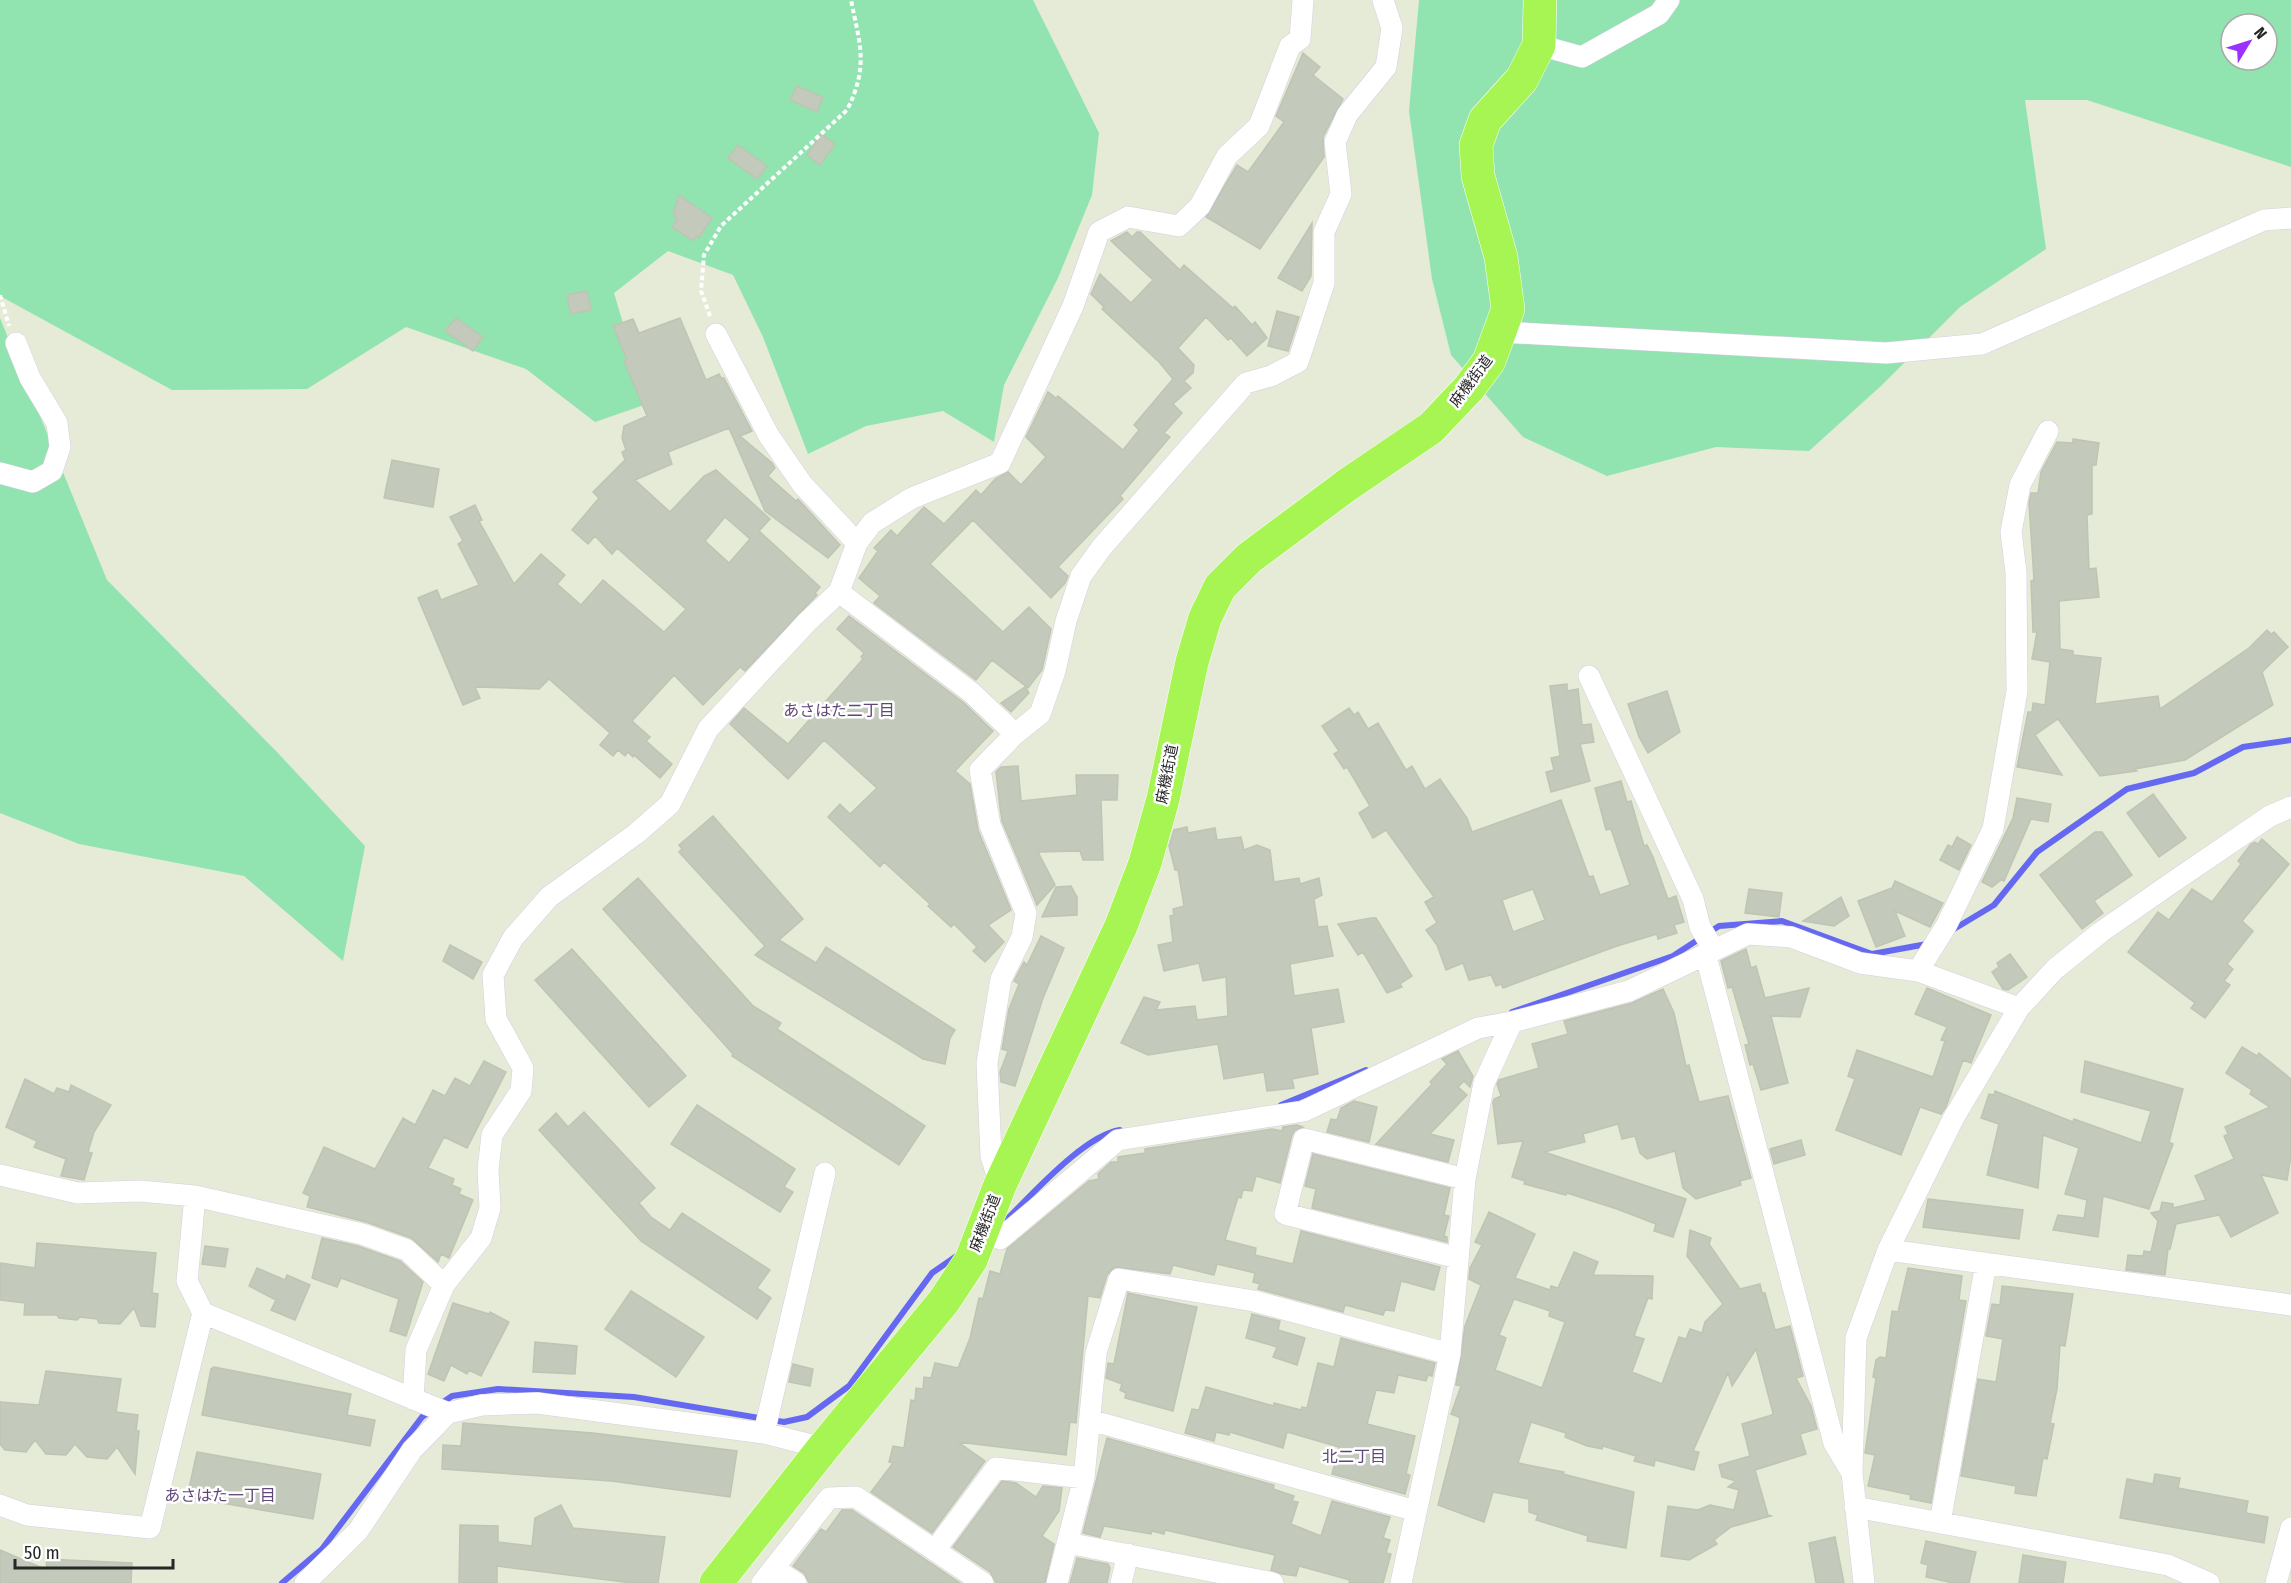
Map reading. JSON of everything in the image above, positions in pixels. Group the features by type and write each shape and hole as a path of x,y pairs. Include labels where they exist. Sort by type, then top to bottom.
{"main road":[{"name":"麻機街道","path":"716,1583 944,1301 971,1260 1000,1185 1093,989 1145,863 1163,799 1192,662 1205,618 1220,587 1249,558 1347,485 1431,428 1469,388 1489,361 1508,309 1501,257 1478,176 1476,145 1485,120 1522,79 1539,45 1540,0"}],"street":[{"path":"413,1400 416,1350 444,1285 481,1238 490,1208 488,1170 492,1135 521,1090 523,1068 496,1018 493,975 513,938 549,897 637,833 670,804 708,729 807,622 839,592 857,543 872,523 912,498 1000,463 1073,306 1099,232 1128,217 1179,226 1200,206 1227,156 1258,126 1290,46 1300,39 1303,0"},
{"path":"1000,1185 991,1156 987,1063 1001,979 1022,937 1026,913 990,825 980,770 1015,734 1040,714 1055,671 1066,621 1081,576 1102,547 1245,383 1271,376 1298,362 1324,283 1324,232 1341,194 1335,142 1347,115 1386,67 1392,28 1383,0"},
{"path":"1539,45 1582,57 1659,14 1669,0"},
{"path":"1501,332 1886,353 1982,344 2264,220 2291,218"},
{"path":"716,334 776,445 802,484 857,543"},
{"path":"0,473 33,482 52,471 60,447 57,423 30,378 16,343"},
{"path":"1918,971 1946,926 1993,829 2017,691 2016,572 2012,532 2020,485 2048,431"},
{"path":"839,592 972,693 1015,734"},
{"path":"1589,676 1693,899 1707,943 1834,1443 1852,1473"},
{"path":"1864,1583 1852,1473 1856,1338 1888,1250 1953,1119 2019,1008 2055,969 2101,932 2270,816 2291,807"},
{"path":"1000,1239 1118,1140 1304,1111 1478,1028 1512,1022 1629,992 1707,943 1748,934 1791,937 1860,963 1918,971 2019,1008"},
{"path":"1401,1583 1450,1354 1465,1179 1484,1083 1512,1022"},
{"path":"1458,1258 1285,1214 1304,1139 1465,1179"},
{"path":"764,1433 825,1173"},
{"path":"0,1175 78,1193 140,1191 195,1196 362,1234 407,1250 444,1285"},
{"path":"0,1505 27,1515 150,1528 203,1313 187,1281 195,1196"},
{"path":"1888,1250 2291,1305"},
{"path":"1940,1523 1986,1263"},
{"path":"1057,1583 1084,1478 1096,1353 1119,1279 1254,1301 1450,1354"},
{"path":"203,1313 448,1413"},
{"path":"305,1583 358,1531 412,1450 448,1413 482,1405 537,1403 764,1433 823,1448"},
{"path":"1089,1420 1416,1511"},
{"path":"935,1550 996,1468 1084,1478"},
{"path":"796,1583 768,1575 829,1498 856,1497 983,1583"},
{"path":"1855,1507 2168,1565 2209,1583"},
{"path":"2276,1583 2291,1528"},
{"path":"1067,1543 1273,1583"},
{"path":"1121,1583 1128,1554"}],"path":[{"path":"716,334 701,291 704,255 721,226 848,110 855,94 862,61 851,0"},
{"path":"0,295 16,343"}],"green space":[{"path":"0,0 1033,0 1099,133 1092,195 1058,278 1004,385 994,442 943,411 866,426 808,454 763,337 733,275 668,251 614,293 647,404 595,422 526,369 406,327 307,389 172,390 0,296"},
{"path":"1419,0 2291,0 2291,167 2087,100 2025,100 2046,249 1960,307 1882,385 1809,451 1716,447 1607,476 1523,437 1451,355 1432,279 1409,111"},
{"path":"0,318 107,580 276,751 365,846 343,961 244,876 79,844 0,813"}],"building":[{"path":"1303,53 1320,67 1313,75 1343,99 1323,137 1324,157 1260,249 1206,217 1237,165 1248,172 1284,122 1276,116"},
{"path":"797,86 823,97 817,112 790,100"},
{"path":"821,134 835,144 820,165 807,155"},
{"path":"738,145 767,166 757,179 728,158"},
{"path":"679,195 712,218 699,238 696,236 693,241 672,227 677,219 673,214"},
{"path":"1312,223 1311,276 1302,291 1278,278"},
{"path":"1127,232 1132,237 1140,232 1180,270 1184,265 1233,308 1235,306 1252,325 1255,322 1267,338 1247,356 1231,338 1228,340 1206,317 1178,348 1194,365 1193,373 1184,381 1191,388 1173,404 1182,413 1164,433 1170,437 1120,496 1123,499 1058,567 1068,576 1065,583 1051,598 973,520 930,564 1003,632 1029,607 1051,629 1042,670 1028,688 992,660 976,680 874,603 880,596 859,578 878,551 874,548 891,530 897,536 924,507 944,524 976,490 981,495 995,479 1008,472 1021,485 1046,457 1026,437 1048,392 1056,398 1058,396 1123,450 1139,430 1134,425 1173,379 1159,362 1102,309 1104,307 1091,294 1100,274 1131,303 1153,280 1111,241"},
{"path":"587,291 591,310 571,314 567,295"},
{"path":"1277,311 1299,317 1288,351 1268,346"},
{"path":"456,318 483,337 473,351 445,331"},
{"path":"680,318 706,380 719,374 721,378 724,378 752,431 740,436 775,468 768,476 796,501 798,499 840,545 828,558 765,511 729,428 668,452 672,464 635,480 670,512 704,476 716,470 770,519 759,531 820,587 815,593 817,595 745,671 740,667 703,705 674,675 632,721 650,737 646,741 672,764 660,778 634,755 633,757 628,752 625,756 618,750 613,756 600,745 610,733 549,679 539,689 475,687 480,698 463,705 418,598 437,590 441,600 479,585 458,544 463,541 450,517 475,505 482,520 479,521 514,584 541,554 565,575 557,584 581,605 603,580 664,632 686,609 617,548 612,554 595,536 588,544 572,530 599,498 593,492 625,460 622,452 626,450 622,438 624,426 647,416 624,361 627,360 613,326 633,319 639,333","holes":["725,517 750,539 729,563 705,541"]},
{"path":"2073,439 2099,443 2096,465 2092,465 2092,514 2087,515 2089,569 2096,568 2099,597 2059,601 2060,649 2073,651 2073,655 2101,658 2095,704 2158,696 2160,709 2249,648 2267,630 2271,634 2274,632 2288,647 2262,672 2273,705 2185,760 2135,769 2137,771 2100,776 2058,719 2035,735 2062,775 2017,767 2028,712 2032,712 2033,703 2045,705 2050,662 2032,659 2037,632 2033,632 2031,581 2034,580 2029,503 2031,493 2038,493 2041,472 2057,442 2073,443"},
{"path":"392,460 439,469 433,507 384,498"},
{"path":"849,616 964,703 993,731 955,771 970,784 978,830 1011,910 988,925 1004,942 985,962 973,951 977,947 954,924 951,927 928,906 930,904 884,862 880,867 828,817 840,804 850,814 877,788 824,740 788,779 730,724 744,708 788,744 863,659 861,657 864,653 837,629"},
{"path":"1567,684 1567,691 1578,689 1582,725 1591,724 1594,742 1580,744 1590,781 1551,792 1546,772 1554,770 1551,758 1560,756 1550,686"},
{"path":"1025,687 1029,693 1011,712 1001,703"},
{"path":"1667,691 1680,732 1648,753 1639,737 1628,704"},
{"path":"1349,708 1354,715 1358,712 1368,729 1378,723 1406,770 1412,766 1425,789 1440,779 1467,818 1472,832 1561,800 1589,877 1593,876 1600,895 1630,885 1611,829 1606,830 1595,788 1621,781 1627,802 1631,801 1644,846 1647,845 1653,857 1668,899 1676,896 1684,922 1674,925 1677,933 1658,939 1657,934 1617,946 1503,988 1501,984 1496,986 1491,975 1469,980 1463,963 1446,970 1437,945 1426,930 1437,923 1425,902 1434,897 1386,830 1373,838 1359,813 1370,806 1347,767 1344,769 1334,754 1339,751 1322,726","holes":["1533,889 1545,920 1513,932 1502,900"]},
{"path":"1018,766 1021,801 1077,795 1076,775 1118,775 1117,800 1101,800 1103,860 1083,860 1080,851 1038,852 1055,885 1037,905 1002,821 1000,807 996,772 1001,767"},
{"path":"2153,794 2186,838 2159,857 2127,813"},
{"path":"2017,798 2051,804 2048,822 2031,819 2004,881 2001,880 1992,887 1982,882 2013,818"},
{"path":"713,816 803,919 779,940 816,963 826,947 955,1030 950,1038 945,1064 923,1059 755,955 765,946 679,852 682,849 679,845"},
{"path":"1187,827 1188,833 1215,828 1217,840 1241,837 1244,850 1257,845 1270,850 1274,882 1299,878 1300,884 1319,878 1322,895 1314,899 1318,927 1327,926 1333,956 1290,964 1294,996 1338,989 1344,1022 1311,1028 1318,1074 1292,1079 1294,1088 1267,1091 1264,1072 1224,1079 1218,1044 1148,1055 1121,1043 1144,997 1160,1002 1156,1010 1195,1006 1197,1020 1228,1016 1226,977 1203,981 1199,963 1164,971 1158,945 1173,942 1170,916 1174,915 1173,909 1184,906 1178,870 1175,870 1169,846 1174,830"},
{"path":"2095,832 2102,832 2132,875 2094,901 2103,913 2082,929 2040,875"},
{"path":"1957,837 1971,845 1959,870 1940,860 1948,845 1952,847"},
{"path":"2262,839 2289,864 2242,921 2253,931 2227,964 2233,969 2224,981 2230,985 2205,1018 2191,1008 2195,1003 2128,952 2158,912 2169,920 2192,889 2212,902 2241,864 2238,861 2251,844 2255,842 2258,844"},
{"path":"638,878 753,1006 781,1023 777,1029 925,1126 899,1165 732,1056 733,1054 603,909"},
{"path":"1895,881 1943,903 1930,927 1895,911 1905,936 1876,947 1858,901 1892,888"},
{"path":"1071,886 1077,897 1077,915 1042,917 1056,887"},
{"path":"1749,889 1782,893 1779,917 1745,913"},
{"path":"1841,897 1849,916 1834,926 1803,921"},
{"path":"1376,918 1412,976 1400,984 1402,987 1387,993 1363,952 1358,955 1338,924"},
{"path":"1041,936 1064,948 1043,998 1015,1086 1001,1082 1000,1072 1008,1051 1002,1049 1009,1009 1019,984 1014,981 1024,962 1027,965"},
{"path":"450,945 482,962 473,979 443,961"},
{"path":"572,949 686,1076 649,1107 535,980"},
{"path":"1746,949 1751,968 1756,966 1765,998 1809,988 1800,1017 1771,1016 1788,1083 1761,1090 1753,1064 1750,1065 1745,1045 1749,1044 1732,987 1728,988 1721,961"},
{"path":"2010,954 2027,977 2008,990 2003,989 1992,972 1999,967 1997,963"},
{"path":"1927,988 1991,1015 1971,1063 1963,1060 1946,1107 1941,1114 1920,1107 1901,1155 1836,1130 1855,1079 1848,1076 1857,1050 1933,1077 1945,1041 1941,1040 1947,1027 1915,1014"},
{"path":"1663,989 1674,1013 1686,1066 1689,1065 1699,1102 1728,1096 1751,1178 1740,1181 1741,1185 1696,1199 1683,1188 1675,1151 1647,1159 1640,1153 1635,1136 1622,1139 1618,1124 1583,1134 1585,1142 1544,1152 1686,1199 1673,1237 1654,1231 1656,1224 1617,1209 1567,1193 1566,1195 1524,1184 1525,1181 1512,1177 1523,1141 1498,1144 1493,1103 1494,1099 1501,1096 1497,1084 1499,1080 1539,1068 1532,1044 1568,1034 1564,1021 1632,1003"},
{"path":"2242,1047 2257,1056 2259,1053 2291,1079 2291,1156 2287,1180 2261,1175 2278,1213 2231,1237 2219,1215 2176,1224 2170,1249 2168,1249 2165,1275 2126,1270 2128,1255 2143,1256 2144,1251 2151,1252 2158,1221 2151,1213 2160,1211 2162,1202 2173,1204 2173,1208 2206,1200 2195,1176 2234,1159 2224,1136 2228,1134 2225,1127 2270,1107 2250,1094 2252,1090 2226,1073"},
{"path":"1458,1051 1473,1076 1470,1087 1464,1081 1458,1087 1467,1095 1430,1134 1454,1140 1448,1162 1376,1144 1432,1084 1430,1082 1447,1064 1442,1059"},
{"path":"484,1061 506,1072 467,1148 444,1137 428,1168 454,1179 452,1185 461,1189 459,1194 473,1200 449,1258 441,1254 438,1262 411,1238 366,1222 307,1207 310,1196 303,1193 324,1147 375,1169 403,1118 415,1125 433,1090 445,1096 455,1078 470,1086"},
{"path":"2085,1061 2183,1089 2169,1142 2173,1144 2149,1209 2103,1196 2098,1237 2053,1230 2058,1215 2084,1218 2087,1200 2065,1194 2079,1148 2043,1135 2038,1188 1987,1175 1999,1124 1981,1118 1989,1094 1994,1095 1995,1091 2073,1122 2074,1119 2141,1143 2151,1111 2081,1092"},
{"path":"25,1079 54,1094 57,1088 69,1092 71,1085 111,1105 94,1132 88,1152 92,1153 84,1180 61,1176 66,1159 34,1147 37,1141 6,1127"},
{"path":"1354,1101 1377,1107 1369,1142 1327,1132 1331,1119 1337,1120 1341,1108"},
{"path":"697,1105 795,1169 784,1187 793,1192 780,1212 671,1144"},
{"path":"584,1112 655,1188 639,1203 651,1217 670,1230 682,1213 770,1270 757,1288 771,1298 757,1319 641,1241 539,1130 556,1113 568,1127"},
{"path":"1297,1125 1303,1127 1295,1130 1292,1135 1280,1183 1256,1176 1252,1191 1243,1190 1241,1198 1238,1197 1225,1240 1256,1248 1255,1255 1293,1264 1301,1231 1440,1267 1434,1290 1401,1281 1394,1311 1385,1310 1383,1315 1345,1305 1343,1312 1258,1289 1260,1284 1253,1282 1255,1273 1217,1264 1214,1275 1173,1265 1170,1274 1115,1267 1107,1275 1100,1298 1088,1296 1076,1423 1070,1422 1066,1455 958,1442 985,1461 932,1533 871,1492 893,1463 889,1462 893,1446 904,1448 911,1400 915,1401 916,1388 923,1389 924,1377 931,1378 935,1363 958,1368 970,1338 979,1298 983,1299 990,1271 1000,1274 1007,1249 1089,1181 1099,1179 1098,1174 1111,1162 1118,1162 1118,1157 1145,1153 1145,1149 1272,1129 1282,1131 1283,1127"},
{"path":"1801,1140 1805,1155 1774,1164 1770,1149"},
{"path":"1313,1154 1450,1188 1444,1215 1449,1216 1444,1236 1447,1237 1447,1242 1312,1208 1316,1189 1305,1186"},
{"path":"1928,1199 2023,1210 2019,1239 1923,1227"},
{"path":"1489,1212 1535,1234 1515,1278 1550,1290 1551,1286 1558,1288 1574,1252 1598,1262 1593,1275 1653,1276 1652,1299 1648,1298 1634,1336 1644,1339 1632,1372 1662,1384 1679,1337 1686,1339 1690,1329 1702,1333 1705,1322 1723,1304 1687,1256 1690,1230 1711,1238 1709,1244 1740,1289 1760,1284 1762,1293 1765,1293 1775,1330 1790,1326 1803,1376 1796,1378 1811,1406 1817,1429 1800,1434 1806,1454 1755,1470 1768,1515 1771,1516 1731,1527 1714,1540 1717,1544 1689,1560 1661,1556 1668,1506 1698,1510 1710,1505 1734,1510 1739,1490 1728,1487 1736,1481 1722,1477 1719,1465 1750,1456 1742,1424 1773,1413 1756,1349 1732,1386 1728,1373 1693,1451 1699,1452 1694,1470 1655,1460 1654,1466 1634,1461 1636,1456 1603,1446 1602,1449 1587,1446 1565,1437 1566,1433 1531,1422 1518,1463 1564,1472 1563,1474 1634,1492 1626,1548 1587,1541 1588,1536 1536,1520 1538,1515 1529,1512 1529,1499 1493,1492 1484,1522 1438,1505 1460,1420 1459,1417 1451,1414 1461,1386 1456,1385 1465,1326 1481,1285 1469,1279 1470,1268 1482,1245 1475,1242","holes":["1514,1299 1550,1311 1549,1316 1565,1322 1542,1388 1495,1370 1506,1338 1499,1335"]},
{"path":"322,1238 358,1246 400,1261 423,1282 406,1336 390,1331 399,1299 341,1278 337,1287 312,1278"},
{"path":"37,1243 156,1253 152,1293 158,1294 155,1327 141,1326 134,1308 120,1324 99,1323 97,1319 80,1317 77,1320 59,1318 57,1315 24,1315 25,1303 0,1300 0,1263 35,1268"},
{"path":"205,1246 228,1249 225,1267 202,1264"},
{"path":"257,1268 285,1280 287,1275 310,1285 295,1320 271,1310 276,1300 249,1286"},
{"path":"1908,1268 1962,1276 1959,1300 1966,1301 1931,1503 1910,1499 1911,1495 1868,1486 1875,1455 1865,1453 1876,1378 1873,1377 1876,1360 1880,1357 1886,1358 1892,1311 1898,1312"},
{"path":"2002,1286 2073,1294 2065,1346 2060,1345 2057,1389 2050,1423 2054,1424 2047,1459 2043,1458 2036,1496 2015,1493 2016,1486 1961,1476 1978,1379 1996,1382 2003,1339 1986,1336 1992,1304 2000,1305"},
{"path":"631,1291 704,1337 676,1377 605,1329"},
{"path":"1128,1293 1197,1307 1173,1411 1125,1398 1126,1393 1120,1390 1122,1384 1106,1378 1108,1363 1114,1364"},
{"path":"453,1303 489,1314 490,1312 509,1322 481,1376 469,1370 467,1374 451,1365 444,1381 428,1374"},
{"path":"1252,1314 1280,1321 1278,1330 1305,1338 1297,1365 1273,1357 1277,1347 1246,1338"},
{"path":"1341,1338 1435,1363 1432,1376 1428,1375 1426,1381 1398,1375 1394,1393 1376,1390 1367,1424 1415,1436 1406,1474 1410,1475 1405,1494 1332,1474 1339,1447 1287,1432 1283,1448 1230,1432 1229,1435 1216,1432 1214,1441 1185,1433 1192,1409 1199,1410 1206,1387 1274,1406 1274,1403 1301,1410 1302,1407 1307,1408 1318,1363 1334,1367"},
{"path":"535,1342 577,1346 575,1374 533,1372"},
{"path":"793,1364 813,1369 810,1386 789,1382"},
{"path":"214,1367 351,1394 347,1415 375,1420 370,1446 202,1415 211,1369"},
{"path":"46,1371 121,1379 116,1412 138,1415 136,1431 139,1431 135,1474 117,1447 107,1459 87,1457 75,1444 66,1455 46,1454 35,1440 26,1452 5,1450 0,1444 0,1402 39,1405"},
{"path":"463,1423 593,1433 737,1451 730,1497 611,1481 442,1469 443,1445 461,1446"},
{"path":"1107,1438 1274,1485 1273,1489 1294,1496 1292,1501 1298,1502 1291,1524 1321,1536 1332,1501 1390,1517 1383,1538 1390,1540 1386,1553 1391,1554 1383,1583 1349,1583 1350,1580 1299,1566 1296,1576 1282,1574 1271,1570 1275,1555 1165,1530 1164,1534 1152,1531 1151,1534 1104,1526 1100,1537 1083,1533"},
{"path":"197,1452 321,1474 313,1519 187,1497"},
{"path":"2155,1474 2180,1478 2178,1488 2248,1501 2246,1513 2268,1517 2264,1543 2120,1518 2127,1479 2153,1484"},
{"path":"1002,1481 1016,1483 1036,1497 1043,1486 1062,1488 1059,1511 1042,1536 1054,1544 1045,1583 996,1583 990,1572 953,1547"},
{"path":"561,1505 573,1528 665,1537 658,1583 632,1583 497,1566 497,1583 459,1583 460,1525 498,1526 498,1542 532,1546 535,1518"},
{"path":"842,1510 852,1510 960,1583 809,1583 804,1573 793,1566 821,1529 826,1532"},
{"path":"1835,1537 1844,1583 1816,1583 1809,1543"},
{"path":"1926,1541 1976,1552 1969,1583 1953,1583 1926,1577 1928,1565 1921,1563"},
{"path":"0,1550 47,1570 46,1559 132,1563 131,1583 0,1583"},
{"path":"2023,1555 2066,1562 2063,1583 2019,1583"},
{"path":"1077,1558 1108,1564 1110,1568 1107,1583 1070,1583"}],"waterway":[{"path":"1949,932 1994,905 2037,852 2127,789 2194,773 2243,747 2291,740"},
{"path":"1512,1012 1673,956 1719,926 1782,921 1872,954 1927,944"},
{"path":"1281,1105 1366,1070"},
{"path":"1003,1223 1042,1183 1074,1155 1106,1134 1120,1130"},
{"path":"439,1405 452,1396 498,1389 634,1397 784,1422 807,1417 849,1386 932,1273 958,1255"},
{"path":"282,1583 322,1549 422,1417 430,1411"}],"district":[{"name":"あさはた二丁目","path":"839,710"},
{"name":"北二丁目","path":"1354,1456"},
{"name":"あさはた一丁目","path":"220,1495"}]}
